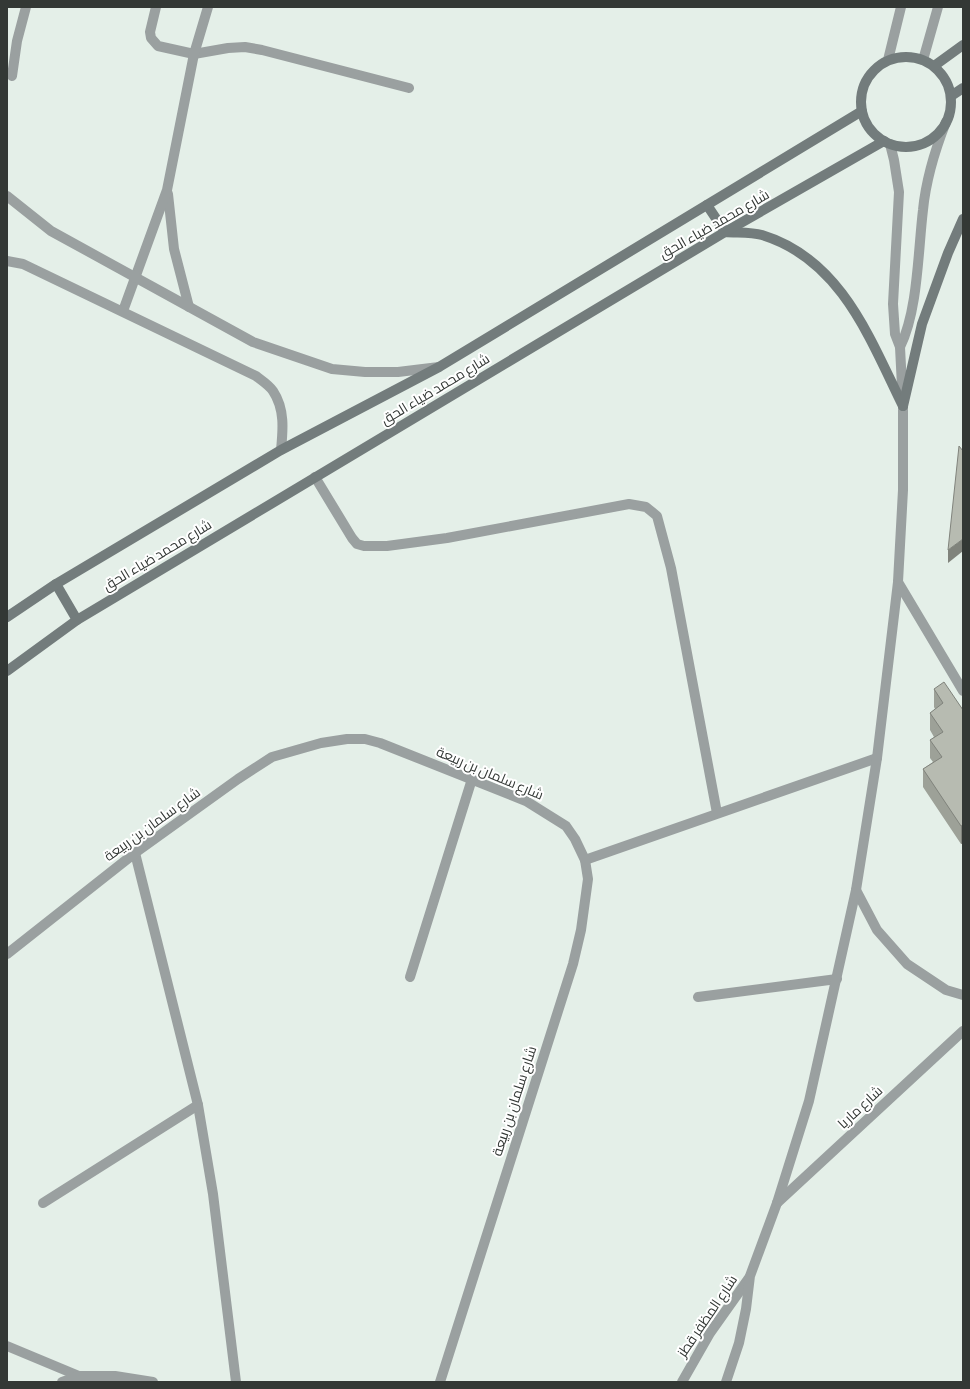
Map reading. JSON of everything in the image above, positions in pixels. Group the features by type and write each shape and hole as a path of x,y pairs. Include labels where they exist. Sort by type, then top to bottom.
{"main road":[{"path":"934,66 963,45"},
{"path":"906,57 924,60 934,66 948,85 951,96 950,109 946,122 938,133 928,141 906,147 887,143 874,134 866,123 862,111 861,99 863,87 869,76 877,67 888,60 906,57"},
{"path":"951,96 963,88"},
{"name":"شارع محمد ضياء الحق","path":"7,617 56,584 281,450 439,367 862,111"},
{"name":"شارع محمد ضياء الحق","path":"7,671 77,620 315,477 725,232 887,143"},
{"path":"707,205 725,232 761,235 785,245 806,258 826,275 844,294 859,316 904,406"},
{"path":"904,406 922,324 948,253 963,219"},
{"path":"56,584 77,620"}],"street":[{"path":"12,76 17,41 26,7"},
{"path":"156,7 150,32 154,43 163,48 194,54 228,48 245,47 409,88"},
{"path":"123,311 167,190 194,54 208,7"},
{"path":"888,60 902,7"},
{"path":"924,60 938,7"},
{"path":"900,347 906,335 912,308 926,186 938,143 946,122"},
{"path":"750,1276 777,1203 809,1101 856,890 877,758 898,582 903,490 904,406 900,347 895,334 893,304 899,192 894,160 887,143"},
{"path":"167,190 174,249 189,307"},
{"path":"7,196 51,231 253,342 332,369 365,372 398,372 439,367"},
{"path":"7,261 23,264 256,376 272,390 281,409 283,430 281,450"},
{"path":"315,477 352,538 357,544 364,546 387,546 447,538 629,504 646,507 657,516 671,568 717,813"},
{"path":"898,582 963,691"},
{"name":"شارع سلمان بن ربيعة","path":"7,954 134,853 238,778 272,757 321,743 347,739 365,739 526,800 566,826 576,839 585,860 588,879 586,903 581,930 573,964 440,1382"},
{"path":"585,860 877,758"},
{"path":"410,977 472,779"},
{"path":"134,853 198,1105 213,1194 236,1382"},
{"path":"856,890 877,930 907,964 946,990 963,995"},
{"path":"698,997 837,979"},
{"name":"شارع ماريا","path":"777,1203 963,1031"},
{"path":"43,1203 198,1105"},
{"name":"شارع المظفر قطز","path":"682,1382 710,1333 750,1276"},
{"name":"شارع المظفر قطز","path":"726,1382 739,1343 746,1310 750,1276"},
{"path":"7,1346 79,1376"},
{"path":"62,1382 79,1376 115,1376 153,1382"}],"building":[{"path":"959,446 963,451 963,539 948,550"},
{"path":"944,682 963,710 963,825 961,826 923,769 942,757 930,740 943,732 930,713 943,703 934,689"}]}
